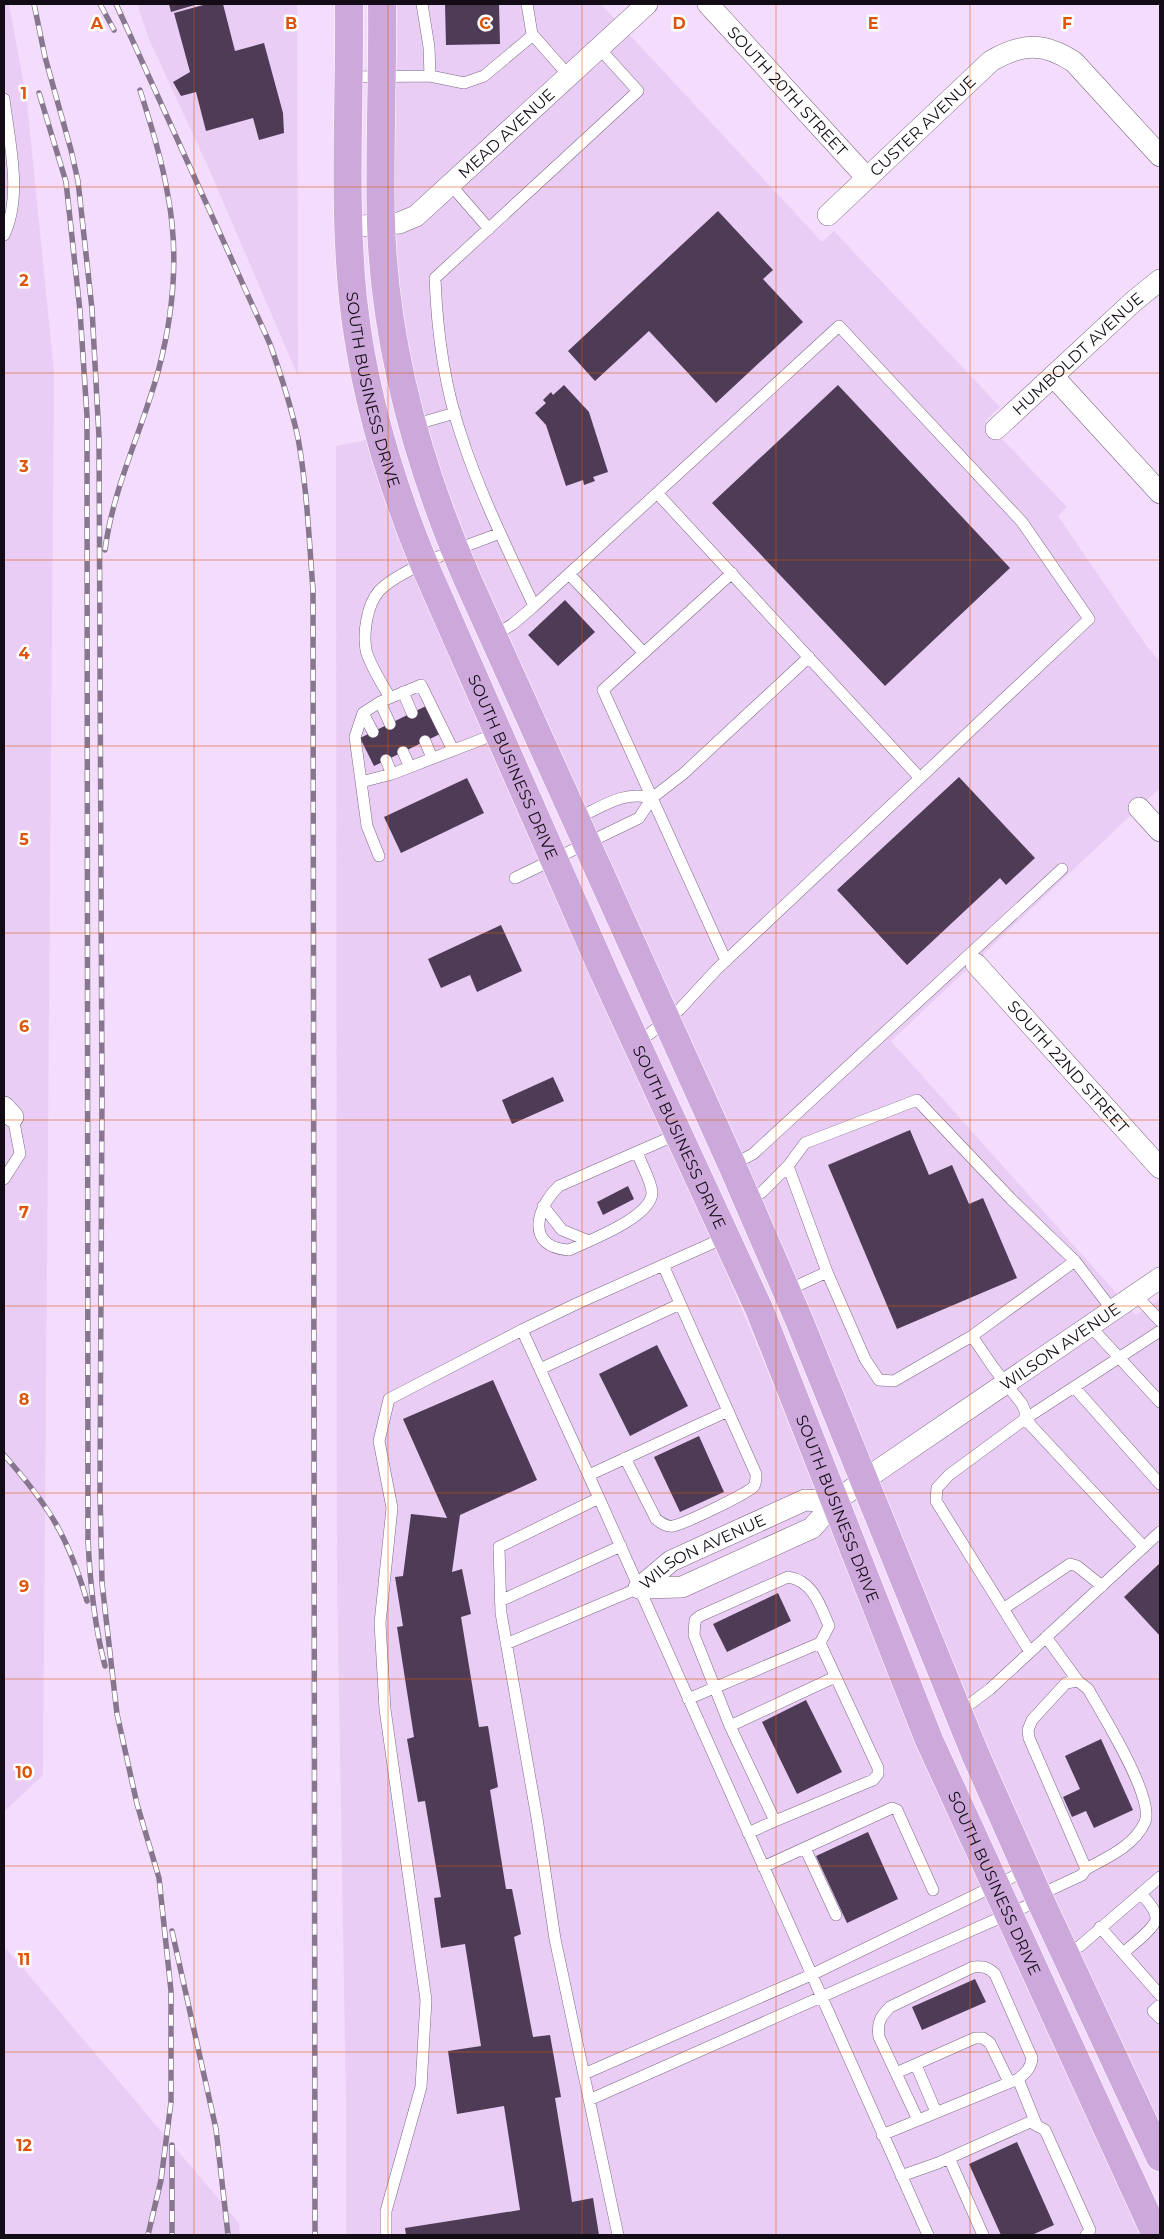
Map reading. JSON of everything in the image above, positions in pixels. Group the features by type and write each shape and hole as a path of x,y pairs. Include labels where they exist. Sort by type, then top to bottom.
{"main road":[{"name":"SOUTH BUSINESS DRIVE","path":"349,4 349,227 354,299 369,394 397,497 424,564 554,860 760,1311 929,1740 1156,2235"},
{"name":"SOUTH BUSINESS DRIVE","path":"382,4 381,225 385,274 404,395 436,504 493,636 732,1165 864,1480 958,1713 1065,1953 1160,2157"}],"street":[{"name":"MEAD AVENUE","path":"349,227 399,223 409,220 647,4"},
{"name":"SOUTH 20TH STREET","path":"708,4 867,178"},
{"name":"CUSTER AVENUE","path":"828,215 991,61 1008,51 1024,47 1043,48 1062,54 1074,62 1160,156"},
{"name":"HUMBOLDT AVENUE","path":"996,429 1134,301 1160,280"},
{"path":"1053,376 1160,493"},
{"path":"1139,808 1160,831"},
{"name":"SOUTH 22ND STREET","path":"976,964 1160,1168"},
{"name":"WILSON AVENUE","path":"639,1588 682,1587 812,1528 835,1502 864,1480 1160,1278"},
{"name":"WILSON AVENUE","path":"639,1588 671,1561 805,1500 835,1502"}],"lane":[{"path":"422,4 429,47 430,76"},
{"path":"527,4 533,34 569,76"},
{"path":"348,77 430,76 464,83 484,76 533,34"},
{"path":"534,606 474,471 455,413 448,386 436,314 435,278 638,91 599,48"},
{"path":"4,99 14,181 8,226 4,235"},
{"path":"450,184 489,229"},
{"path":"493,636 513,624 534,606 839,326 1014,512 1041,547 1088,619 726,960 666,1021 637,1044"},
{"path":"412,426 455,413"},
{"path":"657,493 920,778"},
{"path":"390,724 385,700 366,650 366,620 372,603 379,591 404,572 500,533"},
{"path":"726,960 603,690 732,573"},
{"path":"569,574 644,653"},
{"path":"515,878 639,818 652,798 683,774 809,657"},
{"path":"379,856 367,826 355,737 363,713 385,700 421,685 453,750"},
{"path":"404,692 412,713"},
{"path":"363,713 373,732"},
{"path":"361,782 392,774 498,733"},
{"path":"424,741 432,758"},
{"path":"403,752 410,767"},
{"path":"386,760 392,774"},
{"path":"576,819 628,796 638,795 652,798"},
{"path":"732,1165 753,1154 1062,869"},
{"path":"747,1202 762,1192 788,1166 805,1142 917,1100 1011,1199 1075,1261 1112,1311"},
{"path":"4,1179 20,1154 8,1112"},
{"path":"636,1152 652,1193 648,1204 638,1215 569,1250 560,1250 542,1238 538,1225 539,1215 550,1195 559,1186 636,1152 678,1134"},
{"path":"788,1166 827,1272 864,1359 879,1380 894,1381 972,1336 1075,1261"},
{"path":"543,1206 562,1230 589,1241"},
{"path":"386,2235 386,2211 421,2087 426,2000 385,1709 380,1623 392,1508 379,1441 389,1400 522,1330 726,1237"},
{"path":"625,1458 656,1519 664,1525 672,1526 694,1517 747,1492 754,1485 756,1474 663,1265"},
{"path":"786,1292 827,1272"},
{"path":"1136,1295 1160,1321"},
{"path":"540,1368 680,1304"},
{"path":"1090,1326 1160,1402"},
{"path":"522,1330 600,1498 928,2235"},
{"path":"1030,1652 936,1501 936,1488 949,1475 1024,1419 1160,1331"},
{"path":"972,1336 1022,1404 1026,1411 1024,1419"},
{"path":"1074,1387 1160,1484"},
{"path":"589,1474 728,1411"},
{"path":"1024,1419 1144,1547"},
{"path":"600,1498 499,1547 500,1601 537,1818 555,1939 618,2235"},
{"path":"958,1713 977,1700 1160,1532"},
{"path":"500,1601 621,1546"},
{"path":"1003,1609 1070,1564 1077,1566 1102,1586"},
{"path":"688,1699 715,1687 820,1643 829,1626 814,1592 798,1578 788,1577 700,1616 695,1620 694,1635 715,1687 730,1726 775,1821"},
{"path":"506,1644 639,1588"},
{"path":"589,2100 1008,1914 1082,1875 1086,1869 1122,1850 1146,1820 1144,1803 1138,1783 1127,1758 1088,1689 1078,1681 1046,1637"},
{"path":"748,1833 873,1780 878,1774 878,1768 820,1643"},
{"path":"730,1726 835,1677"},
{"path":"1078,1681 1066,1683 1032,1720 1028,1730 1029,1738 1086,1869"},
{"path":"763,1867 884,1810 892,1808 897,1810 933,1890"},
{"path":"805,1848 836,1915"},
{"path":"584,2074 811,1975 1028,1870"},
{"path":"1065,1953 1080,1946 1160,1877"},
{"path":"1123,1953 1153,1926 1156,1920 1154,1910 1140,1893"},
{"path":"1100,1927 1160,1995"},
{"path":"882,2135 918,2120 936,2112 1014,2080 1026,2073 1032,2065 1032,2058 995,1974 990,1969 982,1966 973,1967 890,2007 880,2017 879,2037 918,2120"},
{"path":"1160,2005 1154,2011 1160,2018"},
{"path":"896,2073 975,2038 983,2038 990,2042 1014,2080 1037,2126"},
{"path":"916,2065 936,2112"},
{"path":"901,2176 949,2158 1030,2122 1045,2130 1090,2230 1086,2235"},
{"path":"949,2158 983,2235"}],"shaded area":[{"path":"4,4 9,4 27,102 54,372 43,1775 4,1812"},
{"path":"137,4 297,4 298,376 209,169 149,39"},
{"path":"390,4 601,4 822,242 834,231 1000,407 985,421 1067,507 1058,516 1148,648 1160,662 1160,788 891,1041 1136,1315 1160,1299 1160,2130 981,1736 453,525 401,333 389,162"},
{"path":"366,440 400,541 683,1170 804,1457 1147,2235 346,2235 346,2102 337,1580 336,446"},
{"path":"4,1946 239,2223 240,2235 4,2235"}],"building":[{"path":"169,4 198,4 171,12"},
{"path":"207,4 223,4 235,51 264,43 283,113 284,133 259,140 253,118 206,131 196,92 181,96 173,82 190,72 174,13"},
{"path":"445,4 499,4 500,44 446,45"},
{"path":"718,211 773,270 763,279 803,322 716,403 649,331 595,381 568,351"},
{"path":"564,385 589,412 608,472 593,477 595,481 584,485 583,480 566,486 546,425 535,413 546,403 543,400 551,392 553,395"},
{"path":"838,385 1010,568 885,686 712,503"},
{"path":"565,600 595,632 558,666 528,635"},
{"path":"426,706 440,734 374,766 360,738"},
{"path":"959,777 1035,858 1006,885 1000,878 907,965 837,890"},
{"path":"467,778 484,813 401,853 384,817"},
{"path":"501,925 522,971 477,992 470,975 441,988 428,959"},
{"path":"553,1077 564,1101 512,1124 502,1100"},
{"path":"910,1130 929,1175 952,1165 969,1204 983,1198 1017,1278 897,1329 828,1165"},
{"path":"628,1186 634,1199 603,1215 597,1202"},
{"path":"657,1345 688,1406 630,1436 599,1374"},
{"path":"493,1380 537,1480 460,1515 452,1572 462,1569 471,1614 461,1617 479,1727 488,1726 498,1787 490,1790 506,1889 512,1889 521,1934 514,1937 533,2037 550,2035 561,2097 555,2098 572,2202 593,2198 599,2235 406,2235 405,2228 520,2210 504,2106 457,2114 448,2051 481,2046 465,1944 441,1948 434,1898 441,1897 425,1801 418,1802 407,1739 414,1737 397,1627 403,1626 395,1577 403,1576 411,1514 447,1518 403,1419"},
{"path":"699,1436 724,1492 680,1512 654,1457"},
{"path":"1160,1563 1160,1636 1124,1597"},
{"path":"778,1593 791,1621 727,1652 713,1624"},
{"path":"806,1700 842,1772 797,1794 762,1722"},
{"path":"1101,1739 1133,1810 1094,1828 1086,1811 1072,1817 1063,1797 1080,1789 1065,1756"},
{"path":"868,1832 898,1899 847,1923 816,1856"},
{"path":"975,1979 986,2002 922,2030 912,2007"},
{"path":"1017,2142 1054,2225 1032,2235 1001,2235 969,2164"}],"railway":[{"path":"34,4 45,57 78,181 92,309 99,437 102,1092 100,1492 102,1583 117,1714 137,1804 159,1878 171,1991 171,2102 161,2180 148,2235"},
{"path":"100,4 114,30"},
{"path":"116,4 270,344 292,414 304,476 313,590 315,2235"},
{"path":"105,550 114,505 158,372 171,307 173,285 173,240 166,183 140,90"},
{"path":"39,93 66,182 80,311 87,416 88,1540 93,1603 105,1666"},
{"path":"4,1455 33,1490 55,1523 72,1558 87,1601"},
{"path":"172,1931 216,2129 228,2235"},
{"path":"172,2145 172,2235"}]}
